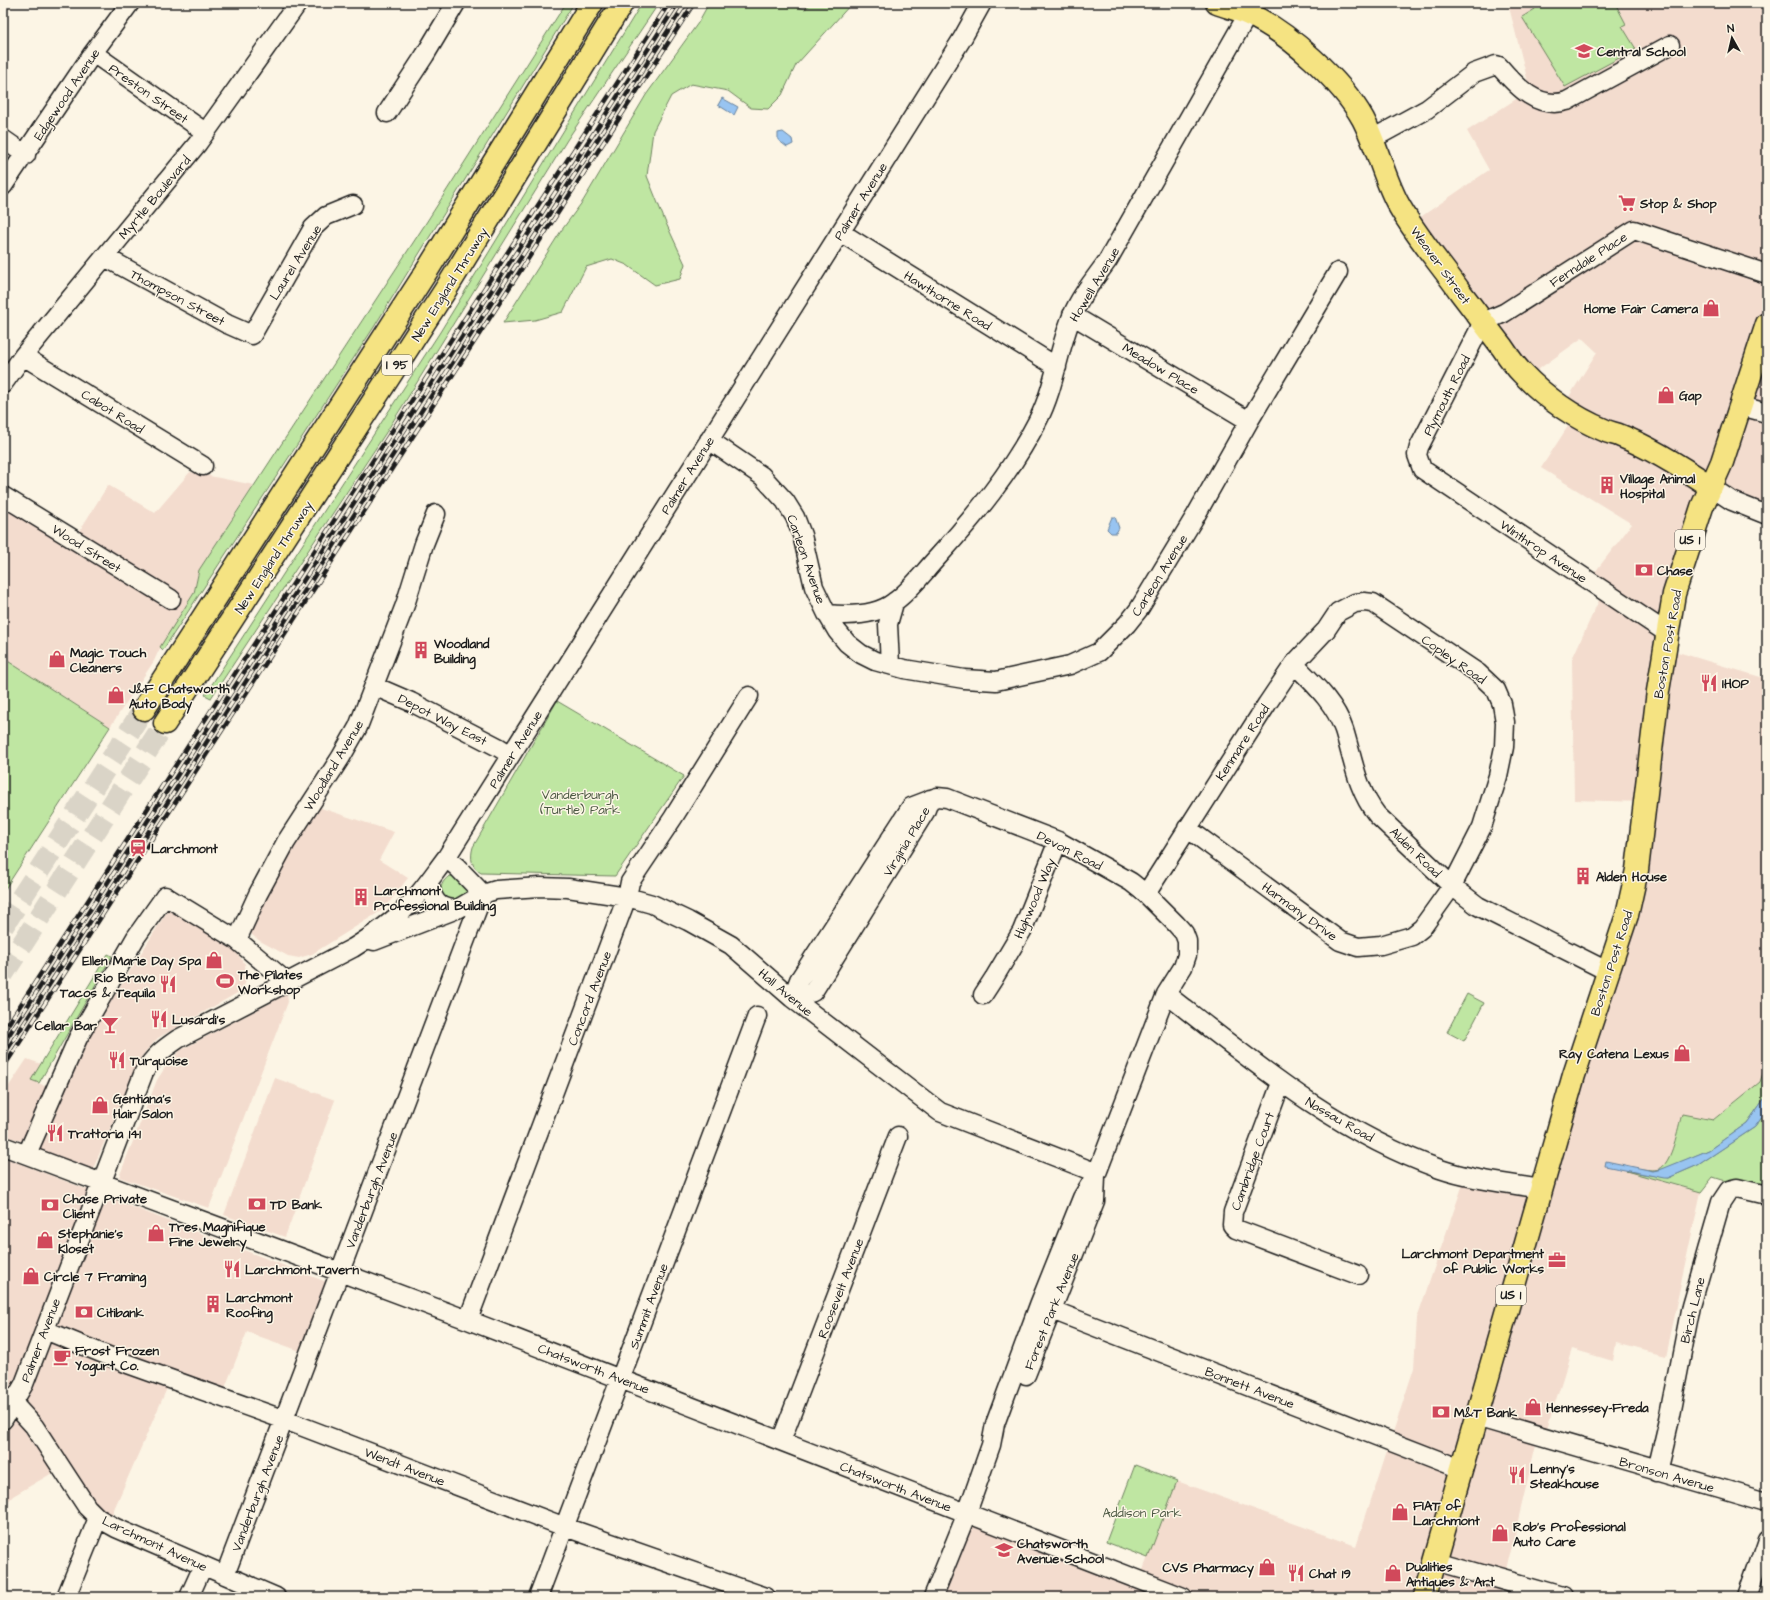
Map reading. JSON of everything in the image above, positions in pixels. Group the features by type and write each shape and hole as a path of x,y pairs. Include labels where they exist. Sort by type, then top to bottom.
{"main road":[{"name":"New England Thruway","path":"144,709 428,269 592,3"},
{"name":"New England Thruway","path":"165,723 438,301 622,3"},
{"name":"Weaver Street","path":"1217,3 1248,14 1275,30 1299,47 1321,67 1343,92 1362,117 1372,139 1387,181 1398,203 1414,228 1521,372 1542,392 1590,424 1621,436 1674,463 1711,487"},
{"name":"Boston Post Road","path":"1425,1597 1574,1075 1627,915 1637,870 1658,691 1674,594 1702,507 1722,462 1767,324"}],"street":[{"name":"Edgewood Avenue","path":"3,186 93,53 130,3"},
{"name":"Myrtle Boulevard","path":"3,384 23,356 198,143 298,3"},
{"path":"387,113 425,55 456,3"},
{"name":"Palmer Avenue","path":"3,1420 8,1399 24,1384 144,1072 155,1056 178,1039 353,948 375,934 406,908 429,882 446,858 962,39 982,3"},
{"name":"Howell Avenue","path":"827,614 847,616 862,614 894,603 943,552 990,495 1039,419 1053,382 1060,352 1072,315 1093,280 1108,260 1248,14"},
{"path":"1372,139 1427,109 1474,74 1492,66 1499,66 1520,88 1534,98 1556,104 1567,101 1670,44"},
{"name":"Preston Street","path":"93,53 205,132"},
{"path":"3,139 26,154"},
{"name":"Laurel Avenue","path":"252,335 299,250 316,224 332,213 353,205"},
{"name":"Ferndale Place","path":"1483,322 1504,313 1634,230 1767,274"},
{"name":"Hawthorne Road","path":"840,232 1056,367"},
{"name":"Thompson Street","path":"105,257 220,320 252,335"},
{"name":"Carleon Avenue","path":"709,440 762,476 785,501 795,517 802,535 814,587 827,614 837,631 847,643 861,654 875,660 927,674 996,681 1070,666 1099,652 1127,624 1139,609 1196,515 1249,421 1338,272"},
{"name":"Meadow Place","path":"1072,315 1249,421"},
{"name":"Plymouth Road","path":"1422,469 1417,455 1419,447 1483,322"},
{"name":"Cabot Road","path":"23,356 203,466"},
{"path":"1741,406 1767,413"},
{"name":"Winthrop Avenue","path":"1422,469 1667,633"},
{"path":"1711,487 1732,501 1767,515"},
{"name":"Wood Street","path":"3,496 171,599"},
{"name":"Woodland Avenue","path":"237,940 258,894 286,842 341,758 358,727 405,605 424,544 436,514"},
{"name":"Copley Road","path":"1355,603 1364,602 1373,604 1478,673 1496,690 1502,704 1505,722 1504,747 1498,776 1482,827 1452,886"},
{"name":"Howell Avenue","path":"890,664 891,648 888,624 894,603"},
{"name":"Kenmare Road","path":"1146,894 1187,828 1294,664 1326,630 1338,612 1355,603"},
{"name":"Alden Road","path":"1294,664 1323,694 1334,710 1343,729 1356,775 1369,805 1452,886 1478,906 1609,972"},
{"name":"Depot Way East","path":"374,686 417,705 511,755"},
{"name":"Concord Avenue","path":"468,1320 627,897 630,882 673,818 749,696"},
{"name":"Devon Road","path":"930,799 937,797 947,798 1058,841 1131,882 1146,894 1176,924 1184,933 1187,941"},
{"name":"Virginia Place","path":"792,998 799,980 911,807 930,799"},
{"name":"Harmony Drive","path":"1187,828 1340,940 1358,947 1381,945 1412,936 1422,928 1452,886"},
{"name":"Highwood Way","path":"983,995 1022,931 1058,841"},
{"path":"446,858 457,867 483,894"},
{"path":"429,882 431,892 438,905 446,909 457,909"},
{"name":"Hall Avenue","path":"353,948 457,909 483,894 496,890 540,886 568,888 627,897 652,904 688,921 731,945 792,998 940,1112 1097,1173"},
{"name":"Vanderburgh Avenue","path":"225,1575 483,894"},
{"path":"27,1154 78,1038 136,937 164,896 237,940 288,983"},
{"name":"Forest Park Avenue","path":"933,1597 967,1513 991,1445 1005,1427 1045,1307 1095,1200 1097,1173 1166,994 1182,967 1187,954 1187,941"},
{"name":"Nassau Road","path":"1166,994 1281,1083 1352,1129 1414,1159 1449,1171 1541,1189"},
{"name":"Summit Avenue","path":"538,1597 757,1016"},
{"name":"Cambridge Court","path":"1281,1083 1233,1212 1232,1225 1236,1229 1358,1275"},
{"name":"Roosevelt Avenue","path":"782,1441 898,1136"},
{"name":"Chatsworth Avenue","path":"3,1146 468,1320 1183,1597"},
{"name":"Birch Lane","path":"1657,1471 1669,1420 1691,1306 1721,1202 1729,1190 1737,1188 1767,1195"},
{"name":"Bonnett Avenue","path":"1045,1307 1461,1469"},
{"name":"Wendt Avenue","path":"45,1330 128,1364 285,1420 565,1527 766,1597"},
{"name":"Larchmont Avenue","path":"8,1399 34,1426 79,1495 98,1518 116,1528 276,1597"},
{"name":"Bronson Avenue","path":"1476,1417 1767,1502"},
{"path":"66,1597 98,1518"},
{"path":"1748,1597 1764,1557 1767,1539"},
{"path":"1435,1561 1562,1597"},
{"path":"189,1597 203,1566"}],"shaded area":[{"path":"1508,3 1767,3 1767,519 1713,493 1687,567 1671,650 1767,679 1767,1061 1760,1082 1713,1120 1682,1115 1663,1182 1701,1192 1665,1356 1616,1343 1613,1361 1572,1349 1543,1441 1537,1440 1500,1597 936,1597 969,1517 1138,1583 1177,1481 1356,1546 1414,1368 1417,1318 1464,1181 1542,1191 1605,989 1642,802 1574,800 1572,659 1606,585 1592,576 1632,524 1541,468 1572,420 1560,411 1597,352 1582,338 1521,382 1406,227 1489,170 1467,131 1530,90"},
{"path":"190,472 254,485 199,570 194,593 154,661 110,727 3,658 3,490 77,535 108,485 155,513"},
{"path":"315,806 394,832 379,860 408,878 384,909 312,954 299,958 288,956 260,941 252,935 251,930 272,882"},
{"path":"168,910 232,947 245,964 245,984 239,992 158,1038 145,1052 138,1062 93,1169 34,1147 87,1040"},
{"path":"287,994 288,1002 209,1208 119,1177 157,1080 170,1060 181,1050"},
{"path":"27,1059 41,1064 32,1080 49,1088 27,1143 3,1135 3,1095"},
{"path":"275,1078 335,1100 285,1237 224,1215"},
{"path":"3,1157 329,1283 303,1352 247,1332 219,1403 168,1386 104,1532 54,1472 13,1496 3,1507"}],"green space":[{"path":"566,3 574,3 374,327 163,650 160,647 194,593 199,570 424,226"},
{"path":"642,3 659,3 567,140 387,431 211,698 205,695 440,332"},
{"path":"709,3 791,3 794,6 805,9 812,3 852,3 796,65 782,95 768,109 751,108 728,91 691,84 671,96 653,131 647,176 665,221 685,264 680,279 655,285 627,265 612,259 586,267 563,312 535,320 503,323 561,231 583,201 646,95 698,23"},
{"path":"1532,3 1615,3 1626,24 1622,26 1636,49 1565,87 1522,17 1535,9"},
{"path":"3,658 110,727 3,892"},
{"name":"Vanderburgh (Turtle) Park","path":"557,701 684,776 615,876 481,873 475,868 472,862 473,847"},
{"path":"451,876 468,890 467,894 453,901 445,900 440,892 443,882 446,878"},
{"path":"108,954 112,956 39,1083 31,1080"},
{"path":"1467,994 1484,1003 1464,1041 1447,1032"},
{"path":"1767,1061 1767,1095 1747,1123 1709,1150 1662,1170 1653,1171 1640,1169 1657,1170 1664,1166 1671,1153 1682,1114 1713,1120 1760,1082"},
{"path":"1767,1110 1767,1194 1713,1177 1701,1192 1626,1171 1668,1178 1698,1165 1755,1127"},
{"name":"Addison Park","path":"1135,1465 1177,1481 1148,1558 1106,1542"}],"water":[{"path":"722,98 738,107 734,115 718,105"},
{"path":"783,132 792,139 793,144 787,147 778,140 778,133"},
{"path":"1112,517 1115,517 1119,528 1116,533 1111,533 1107,529"},
{"path":"1767,1095 1767,1110 1755,1127 1698,1165 1668,1178 1605,1166 1606,1161 1653,1171 1662,1169 1709,1150 1747,1123"}],"tunnel":[{"path":"3,926 144,709"},
{"path":"3,974 165,723"}],"railway":[{"path":"3,1032 669,3"},
{"path":"3,1044 678,3"},
{"path":"3,1056 686,3"},
{"path":"3,1068 694,3"}],"place":[{"name":"Central School","path":"1584,51"},
{"name":"Stop & Shop","path":"1627,203"},
{"name":"Home Fair Camera","path":"1711,308"},
{"name":"Gap","path":"1666,395"},
{"name":"Village Animal Hospital","path":"1607,485"},
{"name":"Chase","path":"1644,570"},
{"name":"Woodland Building","path":"421,650"},
{"name":"Magic Touch Cleaners","path":"57,659"},
{"name":"IHOP","path":"1709,683"},
{"name":"J&F Chatsworth Auto Body","path":"116,695"},
{"name":"Larchmont","path":"138,848"},
{"name":"Alden House","path":"1583,876"},
{"name":"Larchmont Professional Building","path":"361,897"},
{"name":"Ellen Marie Day Spa","path":"214,960"},
{"name":"The Pilates Workshop","path":"225,981"},
{"name":"Rio Bravo Tacos & Tequila","path":"168,984"},
{"name":"Lusardi's","path":"159,1019"},
{"name":"Cellar Bar","path":"110,1025"},
{"name":"Ray Catena Lexus","path":"1682,1053"},
{"name":"Turquoise","path":"117,1060"},
{"name":"Gentiana's Hair Salon","path":"100,1105"},
{"name":"Trattoria 141","path":"55,1133"},
{"name":"TD Bank","path":"257,1204"},
{"name":"Chase Private Client","path":"50,1205"},
{"name":"Tres Magnifique Fine Jewelry","path":"156,1233"},
{"name":"Stephanie's Kloset","path":"45,1240"},
{"name":"Larchmont Department of Public Works","path":"1557,1260"},
{"name":"Larchmont Tavern","path":"232,1269"},
{"name":"Circle 7 Framing","path":"31,1276"},
{"name":"Larchmont Roofing","path":"213,1304"},
{"name":"Citibank","path":"84,1312"},
{"name":"Frost Frozen Yogurt Co.","path":"62,1357"},
{"name":"Hennessey-Freda","path":"1533,1407"},
{"name":"M&T Bank","path":"1441,1412"},
{"name":"Lenny's Steakhouse","path":"1517,1475"},
{"name":"FIAT of Larchmont","path":"1400,1512"},
{"name":"Rob's Professional Auto Care","path":"1500,1533"},
{"name":"Chatsworth Avenue School","path":"1004,1550"},
{"name":"CVS Pharmacy","path":"1267,1567"},
{"name":"Chat 19","path":"1296,1573"},
{"name":"Dualities Antiques & Art","path":"1393,1573"}]}
